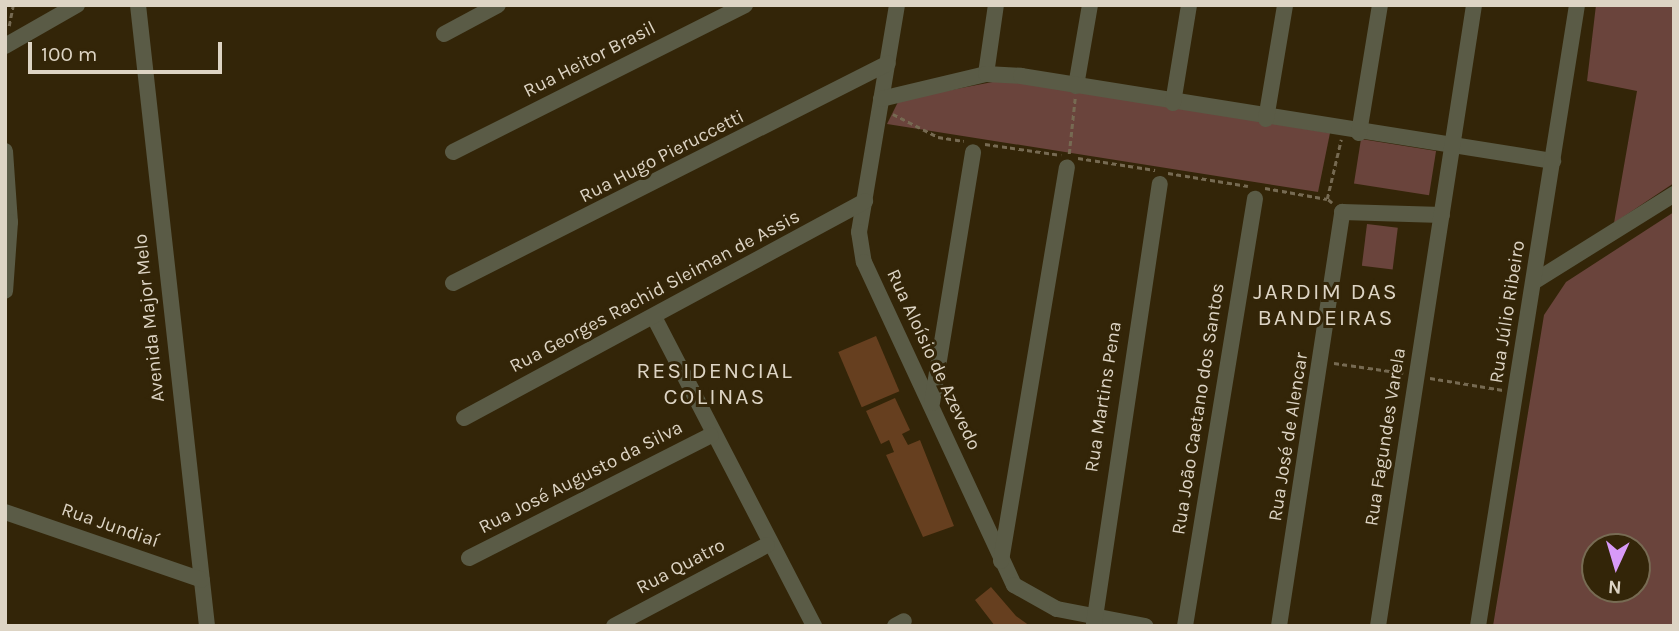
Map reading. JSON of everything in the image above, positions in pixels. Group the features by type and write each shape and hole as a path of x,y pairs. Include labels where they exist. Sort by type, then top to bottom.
{"street":[{"path":"6,46 77,5"},
{"name":"Avenida Major Melo","path":"138,5 207,626"},
{"path":"444,34 498,5"},
{"name":"Rua Heitor Brasil","path":"453,152 745,5"},
{"name":"Rua Aloísio de Azevedo","path":"897,5 865,201 864,262 932,403 1001,561 1025,593 1093,621 1146,626"},
{"path":"986,74 996,5"},
{"path":"1076,86 1090,5"},
{"path":"1173,103 1189,5"},
{"path":"1266,119 1285,5"},
{"path":"1359,133 1380,5"},
{"name":"Rua Fagundes Varela","path":"1378,626 1442,215 1450,145 1474,5"},
{"name":"Rua Júlio Ribeiro","path":"1478,626 1577,5"},
{"name":"Rua Hugo Pieruccetti","path":"453,283 888,63"},
{"path":"880,103 986,74 1076,86 1342,131 1553,161"},
{"path":"5,151 8,222 5,291"},
{"path":"932,403 973,152"},
{"path":"1001,561 1068,162"},
{"name":"Rua Martins Pena","path":"1093,621 1160,184"},
{"path":"1535,281 1674,194"},
{"name":"Rua João Caetano dos Santos","path":"1185,626 1255,198"},
{"name":"Rua Georges Rachid Sleiman de Assis","path":"464,418 655,319 865,201"},
{"path":"1342,212 1442,215"},
{"name":"Rua José de Alencar","path":"1279,626 1342,212"},
{"path":"655,319 767,545 814,626"},
{"name":"Rua José Augusto da Silva","path":"469,558 711,435"},
{"name":"Rua Jundiaí","path":"5,512 202,580"},
{"name":"Rua Quatro","path":"614,626 767,545"}],"path":[{"path":"6,46 13,5"},
{"path":"1068,162 1076,86"},
{"path":"880,103 938,137 1068,162 1327,199 1342,212"},
{"path":"1327,199 1342,131"}],"shaded area":[{"path":"1596,5 1674,5 1674,183 1614,223 1637,91 1587,81"},
{"path":"1008,79 1330,133 1318,192 887,124 899,100"},
{"path":"1361,139 1436,151 1429,195 1354,183"},
{"path":"1674,212 1674,626 1493,626 1544,315 1566,282"},
{"path":"1367,224 1398,228 1393,269 1362,266"}],"building":[{"path":"876,336 899,391 862,407 838,352"},
{"path":"895,398 910,430 902,434 908,445 920,440 954,526 923,537 886,455 894,452 889,440 881,444 866,411"},
{"path":"991,587 1016,616 1030,626 995,626 975,600"}],"district":[{"name":"JARDIM DAS BANDEIRAS","path":"1326,305"},
{"name":"RESIDENCIAL COLINAS","path":"715,384"}]}
